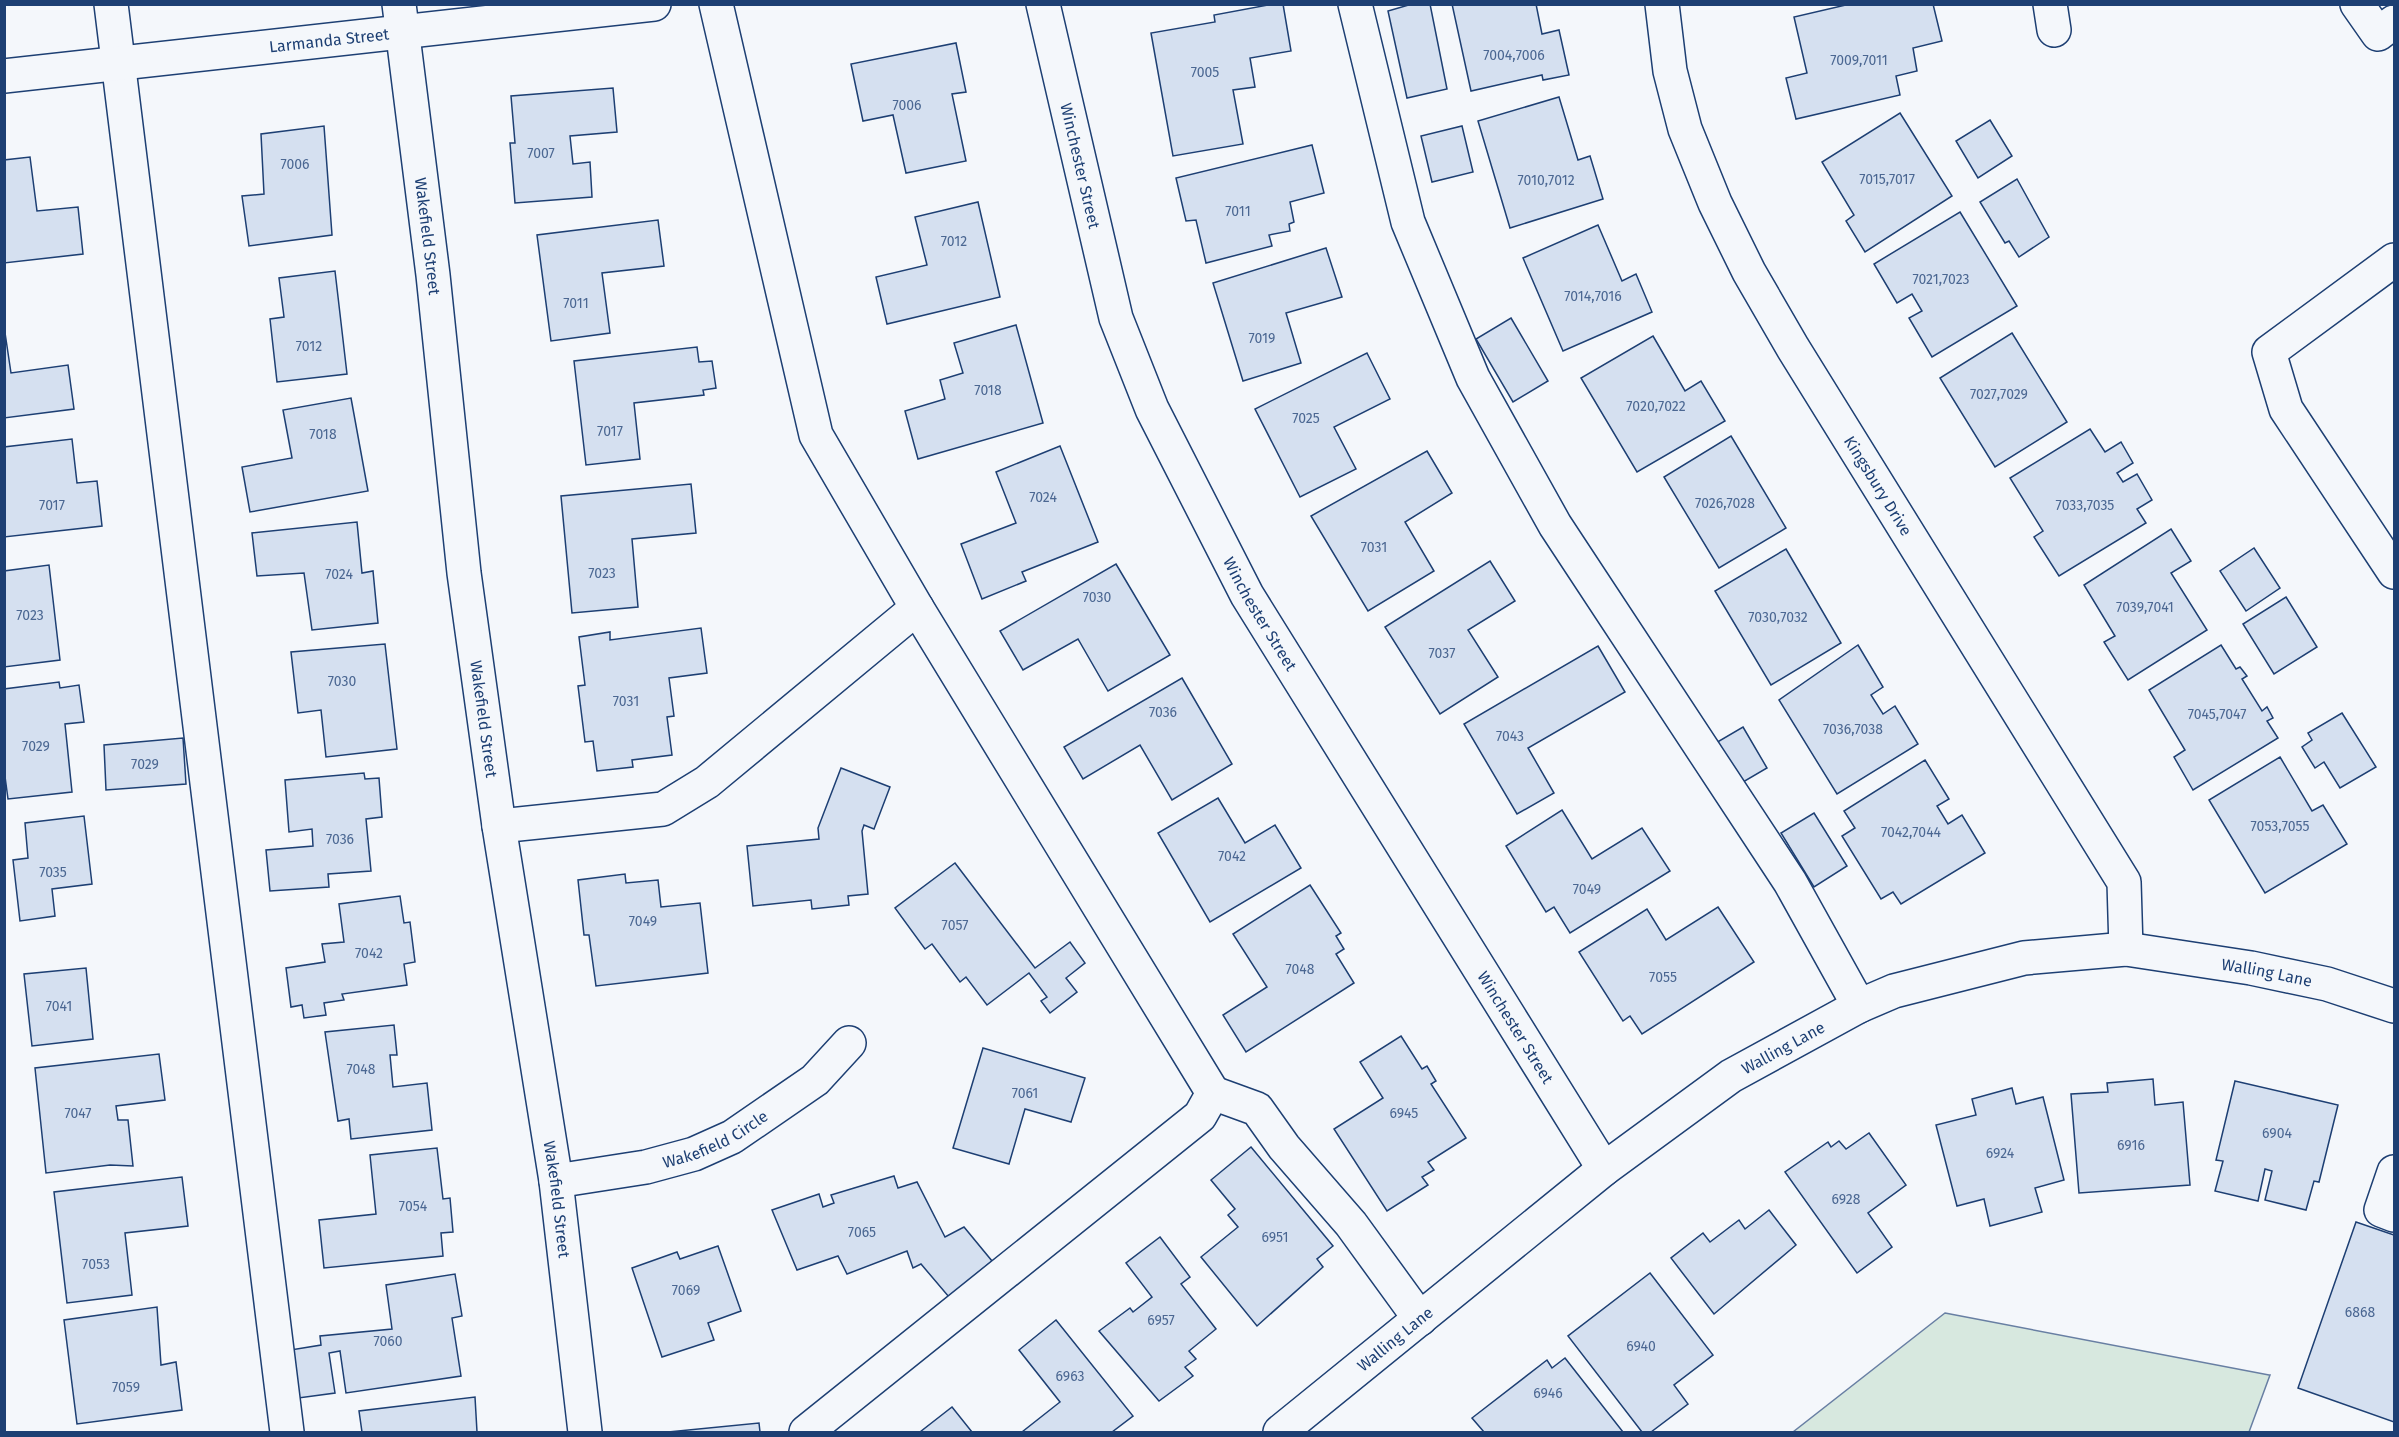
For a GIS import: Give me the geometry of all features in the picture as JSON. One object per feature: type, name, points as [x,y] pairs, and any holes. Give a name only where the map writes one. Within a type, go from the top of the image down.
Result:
[{"type":"street","points":[[111,4],[287,1432]]},
{"type":"street","name":"Larmanda Street","points":[[4,76],[119,64],[401,19],[654,4]]},
{"type":"street","points":[[716,4],[816,435],[917,608],[1214,1093],[1257,1109],[1284,1147],[1351,1224],[1420,1319]]},
{"type":"street","name":"Winchester Street","points":[[1043,4],[1116,318],[1152,409],[1246,595],[1604,1169]]},
{"type":"street","points":[[1355,4],[1408,222],[1473,378],[1555,525],[1790,882],[1859,1006]]},
{"type":"street","name":"Kingsbury Drive","points":[[1662,4],[1670,71],[1685,129],[1715,203],[1744,262],[1793,348],[2124,882],[2126,949]]},
{"type":"street","points":[[2357,4],[2378,34],[2394,22]]},
{"type":"street","name":"Wakefield Street","points":[[401,19],[433,275],[464,573],[499,826],[556,1181],[585,1432]]},
{"type":"street","points":[[2394,260],[2269,352],[2286,409],[2394,572]]},
{"type":"street","points":[[499,826],[663,809],[707,782],[917,608]]},
{"type":"street","name":"Walling Lane","points":[[1280,1432],[1604,1169],[1731,1076],[1859,1006],[1894,991],[2024,958],[2126,949],[2251,968],[2316,981],[2394,1006]]},
{"type":"street","name":"Wakefield Circle","points":[[556,1181],[646,1167],[694,1154],[732,1137],[815,1080],[849,1043]]},
{"type":"street","points":[[806,1432],[1200,1116],[1214,1093]]},
{"type":"street","points":[[2394,1172],[2381,1210],[2394,1215]]},
{"type":"shaded area","points":[[1945,1313],[2270,1375],[2249,1432],[1793,1432]]},
{"type":"building","points":[[1283,4],[1291,51],[1250,58],[1255,87],[1233,90],[1243,144],[1173,156],[1151,33],[1215,22],[1214,15]]},
{"type":"building","points":[[1412,4],[1430,4],[1447,89],[1407,98],[1388,11]]},
{"type":"building","points":[[1452,4],[1536,4],[1542,34],[1559,30],[1569,75],[1543,80],[1542,75],[1471,91]]},
{"type":"building","points":[[1850,4],[1933,4],[1942,41],[1913,48],[1917,71],[1896,76],[1900,95],[1796,119],[1786,78],[1807,73],[1794,17]]},
{"type":"building","points":[[956,43],[966,92],[952,94],[966,161],[906,173],[893,115],[863,121],[851,64]]},
{"type":"building","points":[[613,88],[617,132],[570,136],[573,164],[590,162],[592,197],[515,203],[510,143],[515,143],[511,96]]},
{"type":"building","points":[[1559,97],[1578,160],[1590,156],[1603,199],[1510,228],[1478,121]]},
{"type":"building","points":[[1900,113],[1952,196],[1865,252],[1846,221],[1854,215],[1822,162]]},
{"type":"building","points":[[1990,120],[2012,156],[1978,178],[1956,141]]},
{"type":"building","points":[[324,126],[332,235],[249,246],[242,196],[264,194],[261,134]]},
{"type":"building","points":[[1462,126],[1473,172],[1432,182],[1421,136]]},
{"type":"building","points":[[1312,145],[1324,193],[1290,202],[1294,222],[1289,224],[1290,231],[1269,235],[1272,246],[1206,263],[1196,220],[1186,221],[1176,178]]},
{"type":"building","points":[[30,157],[37,211],[78,207],[83,254],[4,263],[4,160]]},
{"type":"building","points":[[2017,179],[2049,237],[2019,257],[2009,241],[2005,243],[1980,202]]},
{"type":"building","points":[[978,202],[1000,297],[887,324],[876,277],[927,265],[915,217]]},
{"type":"building","points":[[1960,212],[2017,306],[1932,357],[1909,318],[1922,311],[1912,294],[1897,303],[1874,264]]},
{"type":"building","points":[[658,220],[664,266],[602,273],[610,333],[551,341],[537,235]]},
{"type":"building","points":[[1598,225],[1622,281],[1636,274],[1652,312],[1563,351],[1523,258]]},
{"type":"building","points":[[1326,248],[1342,297],[1286,313],[1301,363],[1243,381],[1213,283]]},
{"type":"building","points":[[335,271],[347,374],[277,382],[270,319],[284,317],[279,278]]},
{"type":"building","points":[[1511,318],[1548,381],[1513,402],[1476,339]]},
{"type":"building","points":[[1016,325],[1043,423],[918,459],[905,411],[945,399],[940,380],[963,373],[954,343]]},
{"type":"building","points":[[4,326],[11,373],[68,365],[74,409],[4,418]]},
{"type":"building","points":[[2012,333],[2067,422],[1995,467],[1940,378]]},
{"type":"building","points":[[1653,336],[1685,391],[1701,381],[1725,421],[1637,472],[1581,378]]},
{"type":"building","points":[[697,347],[699,362],[712,361],[716,388],[703,390],[704,395],[634,403],[640,459],[586,465],[574,361]]},
{"type":"building","points":[[1367,353],[1390,399],[1334,427],[1356,469],[1300,497],[1255,409]]},
{"type":"building","points":[[351,398],[368,491],[250,512],[242,467],[292,458],[283,410]]},
{"type":"building","points":[[2090,429],[2105,452],[2121,442],[2133,463],[2117,473],[2123,482],[2137,474],[2152,500],[2137,509],[2146,523],[2059,576],[2034,537],[2043,531],[2010,478]]},
{"type":"building","points":[[1731,436],[1786,528],[1719,568],[1664,477]]},
{"type":"building","points":[[72,439],[77,483],[97,481],[102,526],[4,537],[4,447]]},
{"type":"building","points":[[1060,446],[1098,542],[1022,572],[1026,581],[982,599],[961,544],[1016,523],[996,472]]},
{"type":"building","points":[[1427,451],[1452,493],[1405,522],[1434,571],[1368,611],[1311,516]]},
{"type":"building","points":[[691,484],[696,533],[632,539],[638,607],[572,613],[561,496]]},
{"type":"building","points":[[357,522],[362,573],[373,571],[378,623],[312,630],[304,573],[257,576],[252,533]]},
{"type":"building","points":[[2171,529],[2191,561],[2171,573],[2207,630],[2128,680],[2104,642],[2115,636],[2084,585]]},
{"type":"building","points":[[2254,548],[2280,588],[2246,611],[2220,571]]},
{"type":"building","points":[[1786,549],[1841,643],[1771,685],[1715,591]]},
{"type":"building","points":[[1490,561],[1515,601],[1468,630],[1498,677],[1440,714],[1385,627]]},
{"type":"building","points":[[1116,564],[1170,655],[1108,691],[1078,639],[1023,670],[1000,631]]},
{"type":"building","points":[[49,565],[60,660],[4,667],[4,571]]},
{"type":"building","points":[[2286,597],[2317,647],[2274,674],[2243,624]]},
{"type":"building","points":[[701,628],[707,673],[669,678],[674,716],[667,717],[672,755],[632,760],[633,767],[597,771],[593,741],[585,742],[578,686],[585,685],[579,637],[610,632],[610,640]]},
{"type":"building","points":[[385,644],[397,749],[326,757],[321,710],[298,713],[291,652]]},
{"type":"building","points":[[1858,645],[1883,687],[1871,695],[1883,714],[1895,706],[1918,744],[1837,794],[1779,700]]},
{"type":"building","points":[[2221,645],[2236,669],[2240,667],[2247,676],[2242,679],[2262,711],[2267,707],[2273,718],[2267,721],[2278,738],[2193,790],[2174,757],[2185,750],[2149,690]]},
{"type":"building","points":[[1598,646],[1625,692],[1528,748],[1554,793],[1517,814],[1464,724]]},
{"type":"building","points":[[1182,678],[1232,764],[1172,800],[1140,745],[1083,779],[1064,747]]},
{"type":"building","points":[[59,682],[60,688],[79,685],[84,722],[65,724],[72,792],[8,799],[4,769],[4,689]]},
{"type":"building","points":[[2342,713],[2376,767],[2340,788],[2324,762],[2315,768],[2302,747],[2312,740],[2308,733]]},
{"type":"building","points":[[1743,727],[1767,768],[1738,785],[1714,744]]},
{"type":"building","points":[[183,738],[186,784],[106,790],[104,745]]},
{"type":"building","points":[[2280,757],[2312,811],[2323,805],[2347,844],[2265,893],[2209,800]]},
{"type":"building","points":[[1925,760],[1949,799],[1937,806],[1948,824],[1962,815],[1985,853],[1901,904],[1893,892],[1881,899],[1842,836],[1855,828],[1844,811]]},
{"type":"building","points":[[841,768],[890,787],[874,829],[864,825],[862,831],[868,894],[848,896],[849,905],[812,909],[811,900],[753,906],[747,846],[819,839],[818,828]]},
{"type":"building","points":[[364,773],[365,779],[379,778],[382,817],[366,819],[371,871],[328,874],[329,887],[270,891],[266,850],[313,846],[312,829],[289,832],[285,780]]},
{"type":"building","points":[[1218,798],[1245,843],[1275,825],[1301,868],[1210,922],[1158,833]]},
{"type":"building","points":[[1562,810],[1592,859],[1642,828],[1670,871],[1570,933],[1554,907],[1546,912],[1506,846]]},
{"type":"building","points":[[1814,813],[1847,866],[1814,887],[1781,833]]},
{"type":"building","points":[[84,816],[92,884],[52,889],[55,916],[20,921],[13,860],[28,858],[25,823]]},
{"type":"building","points":[[955,863],[1035,968],[1070,942],[1085,963],[1066,978],[1077,992],[1050,1013],[1041,1001],[1047,997],[1029,973],[987,1005],[966,977],[960,982],[932,944],[925,949],[895,908]]},
{"type":"building","points":[[625,874],[626,883],[658,880],[661,907],[700,903],[708,973],[596,986],[589,935],[584,935],[578,880]]},
{"type":"building","points":[[1310,885],[1341,933],[1336,936],[1344,949],[1336,954],[1354,983],[1246,1052],[1223,1015],[1267,987],[1233,934]]},
{"type":"building","points":[[400,896],[404,923],[410,922],[415,962],[404,964],[407,985],[342,994],[344,1000],[324,1003],[326,1015],[304,1018],[302,1005],[291,1007],[286,968],[325,962],[322,944],[344,942],[339,904]]},
{"type":"building","points":[[1718,907],[1754,962],[1642,1034],[1630,1016],[1623,1021],[1579,952],[1647,909],[1666,940]]},
{"type":"building","points":[[86,968],[93,1039],[32,1046],[24,974]]},
{"type":"building","points":[[394,1025],[397,1055],[390,1055],[393,1087],[427,1083],[432,1130],[351,1139],[349,1119],[338,1121],[325,1032]]},
{"type":"building","points":[[1401,1036],[1422,1069],[1427,1066],[1436,1081],[1431,1084],[1466,1138],[1428,1162],[1434,1170],[1422,1177],[1428,1185],[1387,1211],[1334,1129],[1383,1098],[1360,1062]]},
{"type":"building","points":[[983,1048],[1085,1078],[1071,1122],[1025,1109],[1009,1164],[953,1148]]},
{"type":"building","points":[[159,1054],[165,1100],[116,1106],[118,1120],[128,1120],[133,1166],[110,1165],[46,1173],[35,1068]]},
{"type":"building","points":[[2153,1079],[2155,1105],[2183,1102],[2190,1185],[2079,1193],[2071,1094],[2108,1092],[2107,1083]]},
{"type":"building","points":[[2235,1081],[2338,1105],[2319,1182],[2314,1181],[2306,1210],[2265,1200],[2272,1171],[2265,1169],[2258,1201],[2215,1191],[2223,1161],[2216,1160]]},
{"type":"building","points":[[2012,1088],[2016,1104],[2043,1097],[2064,1180],[2035,1188],[2042,1212],[1990,1226],[1984,1199],[1957,1206],[1936,1125],[1976,1115],[1972,1099]]},
{"type":"building","points":[[1869,1133],[1906,1185],[1868,1213],[1892,1247],[1857,1273],[1785,1172],[1828,1142],[1831,1147],[1839,1141],[1846,1149]]},
{"type":"building","points":[[1251,1147],[1333,1246],[1317,1259],[1323,1267],[1257,1326],[1201,1257],[1238,1227],[1228,1215],[1235,1209],[1211,1180]]},
{"type":"building","points":[[437,1148],[443,1199],[450,1198],[453,1232],[441,1233],[443,1256],[324,1268],[319,1220],[376,1214],[370,1155]]},
{"type":"building","points":[[894,1176],[898,1188],[917,1182],[945,1237],[964,1227],[992,1261],[949,1297],[921,1264],[913,1268],[907,1251],[847,1274],[838,1256],[797,1270],[772,1210],[819,1194],[823,1207],[834,1203],[831,1195]]},
{"type":"building","points":[[182,1177],[188,1226],[125,1233],[132,1295],[67,1303],[54,1192]]},
{"type":"building","points":[[1769,1210],[1796,1245],[1714,1314],[1671,1258],[1703,1233],[1710,1242],[1739,1220],[1745,1229]]},
{"type":"building","points":[[2356,1222],[2394,1235],[2394,1422],[2298,1388]]},
{"type":"building","points":[[1160,1237],[1190,1277],[1181,1284],[1216,1329],[1189,1351],[1196,1359],[1185,1367],[1193,1376],[1159,1401],[1099,1331],[1130,1308],[1133,1312],[1152,1297],[1126,1263]]},
{"type":"building","points":[[718,1246],[741,1311],[708,1323],[714,1340],[662,1357],[632,1268],[677,1252],[680,1259]]},
{"type":"building","points":[[1650,1273],[1713,1355],[1674,1385],[1688,1404],[1651,1432],[1642,1432],[1568,1336]]},
{"type":"building","points":[[455,1274],[462,1316],[452,1318],[461,1376],[346,1393],[340,1351],[329,1353],[335,1393],[291,1399],[284,1351],[321,1345],[320,1336],[392,1329],[386,1285]]},
{"type":"building","points":[[157,1307],[161,1365],[176,1362],[182,1410],[77,1424],[64,1320]]},
{"type":"building","points":[[1056,1320],[1133,1416],[1112,1432],[1022,1432],[1060,1402],[1019,1350]]},
{"type":"building","points":[[1565,1358],[1623,1432],[1484,1432],[1472,1418],[1547,1360],[1552,1368]]},
{"type":"building","points":[[475,1397],[477,1432],[362,1432],[359,1411]]},
{"type":"building","points":[[952,1407],[972,1432],[920,1432]]},
{"type":"building","points":[[759,1423],[760,1432],[668,1432]]}]
